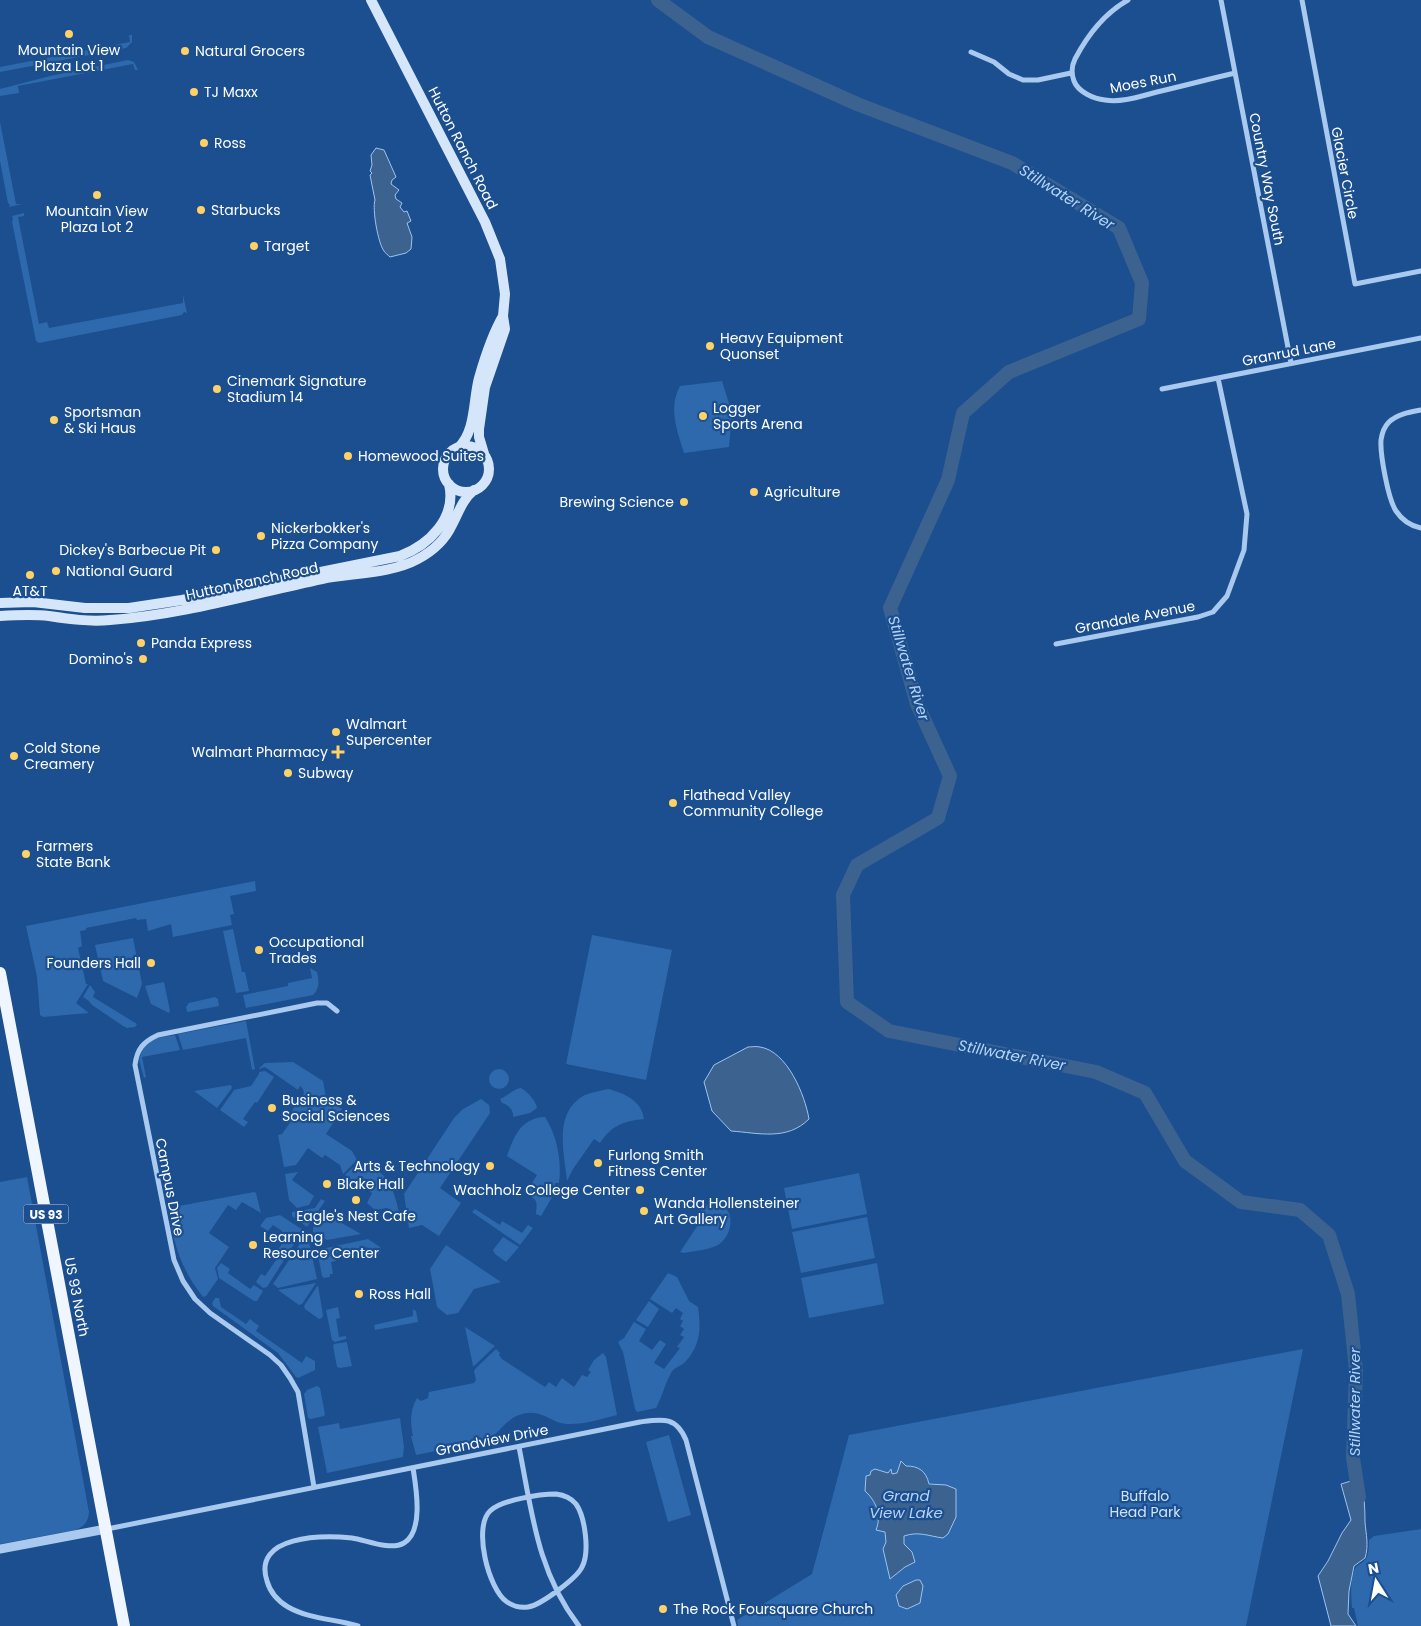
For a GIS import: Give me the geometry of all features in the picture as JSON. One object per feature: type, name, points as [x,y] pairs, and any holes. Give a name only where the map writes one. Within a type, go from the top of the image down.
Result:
[{"type":"main road","name":"Hutton Ranch Road","points":[[372,0],[492,236],[500,259],[504,278],[503,316],[505,329],[488,375],[481,412],[479,437],[485,458]]},
{"type":"main road","name":"Hutton Ranch Road","points":[[458,448],[464,443],[468,435],[475,393],[482,368],[496,328],[503,316]]},
{"type":"main road","points":[[471,447],[478,450],[485,458],[489,468],[488,474],[482,485],[474,490],[461,491],[449,484],[445,478],[444,464],[451,452],[458,448],[471,447]]},
{"type":"main road","name":"Hutton Ranch Road","points":[[0,603],[33,602],[92,609],[129,608],[182,600],[400,556],[415,550],[439,527],[450,506],[449,484]]},
{"type":"main road","name":"Hutton Ranch Road","points":[[0,616],[32,615],[90,620],[122,619],[183,610],[324,579],[403,565],[417,560],[440,543],[449,531],[466,498],[474,490]]},
{"type":"main road","name":"US 93 North","points":[[0,973],[124,1626]]},
{"type":"street","points":[[971,52],[994,62],[1009,74],[1023,80],[1038,80],[1071,73],[1084,43],[1104,19],[1119,5],[1128,0]]},
{"type":"street","name":"Country Way South","points":[[1221,0],[1291,363]]},
{"type":"street","name":"Glacier Circle","points":[[1302,0],[1354,284],[1421,272]]},
{"type":"street","name":"Moes Run","points":[[1071,73],[1076,86],[1088,95],[1105,100],[1128,99],[1235,73]]},
{"type":"street","name":"Granrud Lane","points":[[1162,389],[1421,338]]},
{"type":"street","name":"Grandale Avenue","points":[[1056,644],[1198,617],[1213,612],[1226,596],[1244,550],[1247,514],[1218,378]]},
{"type":"street","points":[[1421,410],[1394,418],[1385,427],[1381,439],[1392,505],[1404,520],[1421,528]]},
{"type":"street","name":"Campus Drive","points":[[314,1487],[298,1392],[290,1378],[281,1365],[270,1355],[210,1313],[195,1299],[183,1281],[174,1260],[135,1065],[136,1055],[140,1046],[158,1035],[317,1003],[327,1003],[337,1011]]},
{"type":"street","name":"Grandview Drive","points":[[106,1529],[658,1420],[673,1422],[679,1427],[686,1440],[734,1626]]},
{"type":"street","points":[[519,1447],[540,1550],[547,1573],[556,1591],[579,1626]]},
{"type":"street","points":[[358,1626],[304,1613],[287,1606],[280,1601],[269,1587],[265,1571],[266,1563],[275,1549],[282,1544],[297,1540],[340,1538],[391,1546],[404,1543],[412,1533],[416,1512],[417,1498],[413,1468]]},
{"type":"street","points":[[550,1494],[562,1495],[575,1503],[580,1513],[586,1544],[584,1562],[576,1576],[538,1604],[530,1607],[518,1607],[503,1598],[495,1589],[490,1577],[483,1531],[488,1514],[496,1506],[529,1498],[550,1494]]},
{"type":"street","points":[[0,1549],[106,1529]]},
{"type":"green space","points":[[129,35],[132,35],[132,42],[126,48],[0,72],[0,67],[130,42]]},
{"type":"green space","points":[[128,60],[134,62],[138,70],[135,70],[133,64],[18,86],[19,93],[0,96],[0,89],[50,76]]},
{"type":"green space","points":[[0,122],[16,204],[22,204],[9,207],[0,161]]},
{"type":"green space","points":[[24,213],[24,216],[18,217],[39,324],[47,322],[49,328],[183,303],[183,295],[187,313],[184,312],[182,315],[39,343],[36,341],[12,222],[12,216]]},
{"type":"green space","name":"Logger Sports Arena","points":[[722,381],[732,413],[729,447],[684,453],[676,427],[674,411],[676,394],[680,386]]},
{"type":"green space","points":[[255,881],[256,891],[230,896],[234,914],[230,915],[232,925],[173,937],[171,924],[148,931],[146,919],[137,920],[136,918],[86,928],[86,930],[80,931],[82,946],[78,948],[86,984],[88,984],[76,1003],[89,1013],[43,1017],[40,1015],[37,977],[26,926]]},
{"type":"green space","points":[[233,929],[242,972],[245,972],[249,991],[236,993],[223,931]]},
{"type":"green space","points":[[592,935],[672,950],[646,1080],[566,1064]]},
{"type":"green space","points":[[133,938],[142,984],[137,998],[103,981],[95,945]]},
{"type":"green space","points":[[310,968],[317,972],[318,978],[318,987],[313,995],[246,1008],[243,995],[288,986],[288,983],[312,978]]},
{"type":"green space","points":[[164,982],[169,1013],[151,1004],[145,986]]},
{"type":"green space","points":[[90,985],[95,992],[93,997],[137,1024],[135,1027],[127,1028],[123,1026],[83,997]]},
{"type":"green space","points":[[215,997],[218,999],[219,1006],[187,1012],[186,1007],[189,1003]]},
{"type":"green space","points":[[246,1021],[255,1069],[252,1070],[246,1038],[183,1050],[178,1034]]},
{"type":"green space","points":[[175,1035],[180,1050],[142,1057],[146,1077],[144,1078],[139,1060],[143,1047],[157,1038]]},
{"type":"green space","points":[[293,1062],[323,1081],[326,1098],[342,1109],[326,1134],[352,1151],[357,1160],[343,1174],[340,1165],[325,1155],[322,1158],[308,1148],[296,1165],[284,1167],[278,1135],[282,1134],[294,1117],[290,1114],[304,1093],[303,1089],[300,1086],[298,1090],[265,1067],[258,1069],[265,1063]]},
{"type":"green space","points":[[495,1069],[503,1069],[509,1075],[509,1083],[503,1089],[495,1089],[489,1083],[489,1075]]},
{"type":"green space","points":[[265,1071],[274,1077],[257,1103],[255,1102],[243,1119],[248,1122],[244,1127],[220,1110],[234,1090],[251,1086],[259,1072]]},
{"type":"green space","points":[[231,1085],[232,1088],[217,1108],[194,1091]]},
{"type":"green space","points":[[521,1088],[535,1102],[537,1108],[530,1113],[513,1117],[510,1108],[502,1103],[500,1099]]},
{"type":"green space","points":[[608,1089],[626,1096],[636,1103],[643,1113],[644,1119],[619,1125],[609,1132],[600,1143],[594,1139],[567,1181],[563,1134],[564,1122],[568,1112],[575,1102],[585,1095]]},
{"type":"green space","points":[[481,1099],[489,1105],[490,1113],[440,1188],[461,1203],[439,1236],[422,1225],[409,1228],[404,1194],[454,1118],[463,1109]]},
{"type":"green space","points":[[545,1117],[553,1132],[559,1158],[560,1175],[559,1183],[555,1183],[554,1194],[541,1216],[536,1214],[536,1201],[526,1193],[537,1175],[507,1156],[520,1129],[530,1121]]},
{"type":"green space","points":[[359,1162],[372,1167],[385,1177],[392,1189],[400,1216],[387,1208],[375,1210],[367,1203],[372,1193],[345,1175]]},
{"type":"green space","points":[[298,1172],[292,1180],[314,1196],[309,1205],[297,1208],[289,1200],[285,1174]]},
{"type":"green space","points":[[859,1173],[867,1214],[792,1229],[784,1188]]},
{"type":"green space","points":[[27,1177],[89,1512],[85,1523],[75,1530],[0,1544],[0,1182]]},
{"type":"green space","points":[[256,1193],[261,1213],[242,1202],[236,1210],[228,1205],[209,1233],[229,1247],[215,1268],[218,1279],[206,1296],[203,1297],[183,1266],[168,1208]]},
{"type":"green space","points":[[321,1199],[325,1201],[307,1227],[292,1216],[292,1212],[315,1208]]},
{"type":"green space","points":[[715,1204],[727,1210],[730,1216],[729,1230],[722,1242],[705,1249],[680,1252],[704,1216],[700,1212],[704,1206]]},
{"type":"green space","points":[[475,1209],[500,1225],[502,1221],[522,1233],[528,1225],[533,1228],[520,1245],[472,1212]]},
{"type":"green space","points":[[323,1213],[361,1234],[327,1240],[313,1232],[313,1228]]},
{"type":"green space","points":[[280,1215],[303,1230],[267,1287],[263,1288],[256,1282],[261,1274],[265,1276],[276,1260],[273,1258],[283,1242],[278,1238],[282,1231],[273,1225],[268,1231],[260,1226],[266,1218]]},
{"type":"green space","points":[[867,1217],[875,1258],[801,1273],[792,1232]]},
{"type":"green space","points":[[307,1233],[317,1279],[278,1288],[273,1284]]},
{"type":"green space","points":[[503,1237],[519,1247],[506,1262],[495,1254],[493,1250]]},
{"type":"green space","points":[[368,1239],[380,1247],[381,1252],[379,1254],[369,1256],[367,1247],[334,1253],[336,1261],[331,1262],[333,1274],[330,1274],[330,1277],[324,1278],[322,1276],[317,1250]]},
{"type":"green space","points":[[446,1245],[501,1282],[474,1289],[458,1313],[447,1315],[437,1307],[430,1269]]},
{"type":"green space","points":[[221,1263],[230,1269],[228,1273],[250,1289],[254,1285],[263,1291],[257,1301],[254,1301],[219,1278],[217,1268]]},
{"type":"green space","points":[[877,1263],[884,1304],[809,1318],[801,1278]]},
{"type":"green space","points":[[668,1273],[677,1277],[689,1301],[698,1307],[699,1336],[691,1355],[671,1373],[656,1408],[637,1412],[623,1352],[618,1342],[624,1338],[634,1322],[646,1329],[639,1341],[652,1350],[660,1340],[666,1344],[654,1363],[664,1369],[680,1348],[677,1347],[684,1337],[680,1335],[684,1329],[680,1326],[683,1321],[680,1319],[683,1313],[676,1308],[672,1313],[650,1299]]},
{"type":"green space","points":[[316,1283],[302,1304],[299,1305],[278,1290]]},
{"type":"green space","points":[[318,1285],[323,1315],[319,1319],[305,1309],[304,1306]]},
{"type":"green space","points":[[215,1298],[219,1298],[221,1307],[246,1324],[250,1319],[259,1326],[256,1331],[302,1363],[306,1356],[315,1361],[315,1370],[298,1378],[296,1377],[278,1353],[213,1306],[212,1303]]},
{"type":"green space","points":[[649,1301],[659,1309],[648,1327],[636,1320]]},
{"type":"green space","points":[[338,1307],[340,1318],[336,1319],[339,1337],[346,1336],[346,1339],[335,1342],[332,1340],[326,1310]]},
{"type":"green space","points":[[413,1309],[416,1311],[418,1322],[375,1330],[374,1325],[413,1316]]},
{"type":"green space","points":[[465,1327],[495,1346],[474,1366],[473,1366]]},
{"type":"green space","points":[[346,1342],[352,1366],[340,1368],[337,1367],[333,1346],[334,1344]]},
{"type":"green space","points":[[496,1349],[502,1359],[545,1387],[549,1382],[556,1387],[562,1378],[574,1387],[582,1375],[587,1377],[591,1372],[588,1370],[594,1360],[603,1353],[606,1357],[617,1415],[586,1423],[567,1424],[540,1414],[527,1413],[514,1417],[486,1441],[416,1455],[411,1436],[413,1436],[411,1421],[413,1407],[417,1398],[421,1401],[428,1398],[429,1392],[474,1383],[476,1380],[474,1371]]},
{"type":"green space","name":"Buffalo Head Park","points":[[1303,1349],[1246,1626],[738,1626],[737,1620],[812,1574],[849,1435]]},
{"type":"green space","points":[[317,1386],[320,1388],[325,1414],[324,1416],[311,1419],[308,1418],[304,1394],[307,1390]]},
{"type":"green space","points":[[400,1418],[404,1447],[403,1457],[327,1473],[318,1427],[339,1423],[340,1429]]},
{"type":"green space","points":[[669,1435],[691,1515],[668,1522],[646,1442]]},
{"type":"green space","points":[[1421,1529],[1421,1626],[1358,1626],[1354,1608],[1352,1608],[1352,1580],[1355,1569],[1366,1558],[1369,1550],[1369,1540],[1374,1536]]},
{"type":"water","points":[[376,148],[384,150],[396,177],[392,180],[391,184],[399,190],[395,195],[396,199],[402,203],[400,207],[404,212],[407,211],[411,221],[407,223],[412,237],[411,249],[406,253],[390,257],[384,252],[382,247],[375,218],[375,200],[370,175],[372,173],[370,171],[372,165],[371,155]]},
{"type":"water","points":[[748,1047],[770,1050],[786,1065],[799,1087],[807,1109],[809,1119],[800,1126],[782,1133],[772,1134],[731,1131],[712,1111],[704,1082],[714,1065]]},
{"type":"water","name":"Grand View Lake","points":[[901,1461],[906,1466],[921,1470],[929,1484],[946,1485],[956,1489],[956,1517],[948,1534],[943,1538],[919,1534],[904,1536],[904,1544],[912,1552],[915,1562],[890,1579],[883,1549],[886,1542],[885,1532],[876,1530],[878,1514],[875,1504],[865,1491],[866,1476],[870,1475],[871,1471],[875,1469],[888,1473],[891,1469],[892,1474],[897,1473]]},
{"type":"water","points":[[1361,1478],[1367,1549],[1365,1558],[1354,1566],[1349,1591],[1348,1614],[1356,1626],[1331,1626],[1318,1576],[1351,1520],[1341,1484]]},
{"type":"water","points":[[920,1580],[923,1586],[920,1603],[907,1609],[899,1606],[896,1595],[903,1586]]},
{"type":"waterway","name":"Stillwater River","points":[[658,0],[708,37],[857,104],[1012,163],[1119,228],[1142,283],[1139,319],[1009,372],[963,413],[948,480],[890,608],[917,704],[950,776],[938,818],[857,865],[843,895],[847,1002],[889,1031],[1096,1072],[1145,1093],[1185,1161],[1241,1202],[1300,1210],[1329,1235],[1348,1294],[1356,1370],[1353,1458],[1359,1497]]},
{"type":"place","name":"Mountain View Plaza Lot 1","points":[[69,34]]},
{"type":"place","name":"Natural Grocers","points":[[185,51]]},
{"type":"place","name":"TJ Maxx","points":[[194,92]]},
{"type":"place","name":"Ross","points":[[204,143]]},
{"type":"place","name":"Mountain View Plaza Lot 2","points":[[97,195]]},
{"type":"place","name":"Starbucks","points":[[201,210]]},
{"type":"place","name":"Target","points":[[254,246]]},
{"type":"place","name":"Heavy Equipment Quonset","points":[[710,346]]},
{"type":"place","name":"Cinemark Signature Stadium 14","points":[[217,389]]},
{"type":"place","name":"Logger Sports Arena","points":[[703,416]]},
{"type":"place","name":"Sportsman & Ski Haus","points":[[54,420]]},
{"type":"place","name":"Homewood Suites","points":[[348,456]]},
{"type":"place","name":"Agriculture","points":[[754,492]]},
{"type":"place","name":"Brewing Science","points":[[684,502]]},
{"type":"place","name":"Nickerbokker's Pizza Company","points":[[261,536]]},
{"type":"place","name":"Dickey's Barbecue Pit","points":[[216,550]]},
{"type":"place","name":"National Guard","points":[[56,571]]},
{"type":"place","name":"AT&T","points":[[30,575]]},
{"type":"place","name":"Panda Express","points":[[141,643]]},
{"type":"place","name":"Domino's","points":[[143,659]]},
{"type":"place","name":"Walmart Supercenter","points":[[336,732]]},
{"type":"place","name":"Walmart Pharmacy","points":[[338,752]]},
{"type":"place","name":"Cold Stone Creamery","points":[[14,756]]},
{"type":"place","name":"Subway","points":[[288,773]]},
{"type":"place","name":"Flathead Valley Community College","points":[[673,803]]},
{"type":"place","name":"Farmers State Bank","points":[[26,854]]},
{"type":"place","name":"Occupational Trades","points":[[259,950]]},
{"type":"place","name":"Founders Hall","points":[[151,963]]},
{"type":"place","name":"Business & Social Sciences","points":[[272,1108]]},
{"type":"place","name":"Furlong Smith Fitness Center","points":[[598,1163]]},
{"type":"place","name":"Arts & Technology","points":[[490,1166]]},
{"type":"place","name":"Blake Hall","points":[[327,1184]]},
{"type":"place","name":"Wachholz College Center","points":[[640,1190]]},
{"type":"place","name":"Eagle's Nest Cafe","points":[[356,1200]]},
{"type":"place","name":"Wanda Hollensteiner Art Gallery","points":[[644,1211]]},
{"type":"place","name":"Learning Resource Center","points":[[253,1245]]},
{"type":"place","name":"Ross Hall","points":[[359,1294]]},
{"type":"place","name":"The Rock Foursquare Church","points":[[663,1609]]}]
